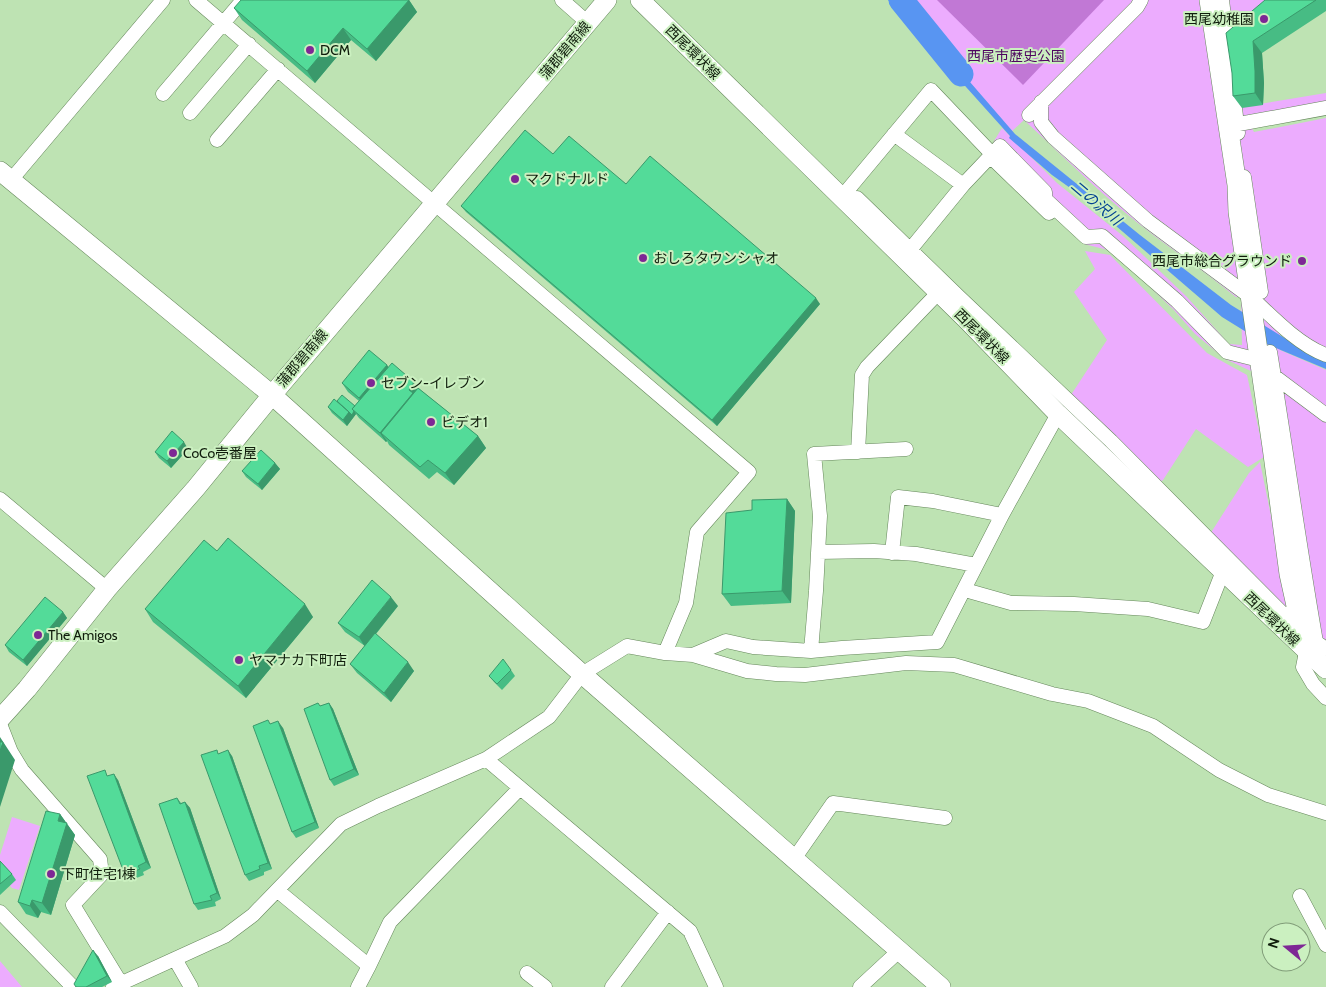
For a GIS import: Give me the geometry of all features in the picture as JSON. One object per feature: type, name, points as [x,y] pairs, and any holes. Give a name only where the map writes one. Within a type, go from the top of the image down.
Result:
[{"type":"main road","name":"蒲郡碧南線","points":[[0,719],[107,589],[196,488],[272,395],[607,0]]},
{"type":"main road","name":"西尾環状線","points":[[640,0],[907,254],[938,293],[1058,414],[1326,670]]},
{"type":"main road","points":[[1208,0],[1233,122],[1238,212],[1252,297],[1288,574],[1306,652]]},
{"type":"main road","points":[[6,176],[272,395],[582,674],[941,987]]},
{"type":"street","points":[[6,176],[164,0]]},
{"type":"street","points":[[196,0],[435,202],[749,472],[697,532],[686,603],[665,653]]},
{"type":"street","points":[[163,94],[243,0]]},
{"type":"street","points":[[562,0],[588,22]]},
{"type":"street","points":[[1029,115],[1137,7],[1141,0]]},
{"type":"street","points":[[1202,0],[1242,272]]},
{"type":"street","points":[[1222,0],[1233,122]]},
{"type":"street","points":[[190,113],[249,44]]},
{"type":"street","points":[[217,140],[278,69]]},
{"type":"street","points":[[849,198],[894,134],[931,90],[994,152],[1084,247]]},
{"type":"street","points":[[1233,122],[1326,100]]},
{"type":"street","points":[[1041,102],[1041,122],[1053,137],[1148,221],[1252,297],[1273,318],[1314,350],[1326,354]]},
{"type":"street","points":[[1233,122],[1326,108]]},
{"type":"street","points":[[894,134],[964,185]]},
{"type":"street","points":[[994,152],[907,254],[1111,440],[1293,624],[1288,598],[1262,370],[1270,352]]},
{"type":"street","points":[[994,152],[1045,192],[1045,199],[1086,237],[1102,236],[1177,301],[1227,352],[1262,370],[1326,415]]},
{"type":"street","points":[[858,452],[862,375],[866,367],[938,293]]},
{"type":"street","points":[[1262,370],[1296,523],[1316,642],[1326,649]]},
{"type":"street","points":[[693,654],[726,641],[753,647],[811,651],[938,642],[1002,515],[1058,414]]},
{"type":"street","points":[[811,651],[820,516],[814,454],[906,449]]},
{"type":"street","points":[[892,553],[898,497],[933,501],[1002,515]]},
{"type":"street","points":[[0,499],[107,589]]},
{"type":"street","points":[[818,552],[916,554],[976,565]]},
{"type":"street","points":[[965,590],[1011,603],[1074,604],[1148,609],[1203,622],[1223,571]]},
{"type":"street","points":[[0,724],[11,752],[22,770],[100,859],[102,874],[73,905],[117,985],[231,931],[253,915],[278,891],[341,824],[378,806],[486,760],[549,717],[582,674],[627,646],[665,653],[693,654],[747,671],[776,674],[805,675],[906,663],[954,665],[1052,694],[1088,701],[1153,726],[1219,770],[1268,795],[1326,812]]},
{"type":"street","points":[[1306,652],[1303,667],[1313,684],[1326,698]]},
{"type":"street","points":[[486,760],[690,931],[716,987]]},
{"type":"street","points":[[358,987],[390,922],[520,788]]},
{"type":"street","points":[[794,859],[833,803],[945,818]]},
{"type":"street","points":[[278,891],[368,966]]},
{"type":"street","points":[[1300,896],[1325,940]]},
{"type":"street","points":[[0,912],[76,984]]},
{"type":"street","points":[[618,985],[668,912]]},
{"type":"street","points":[[90,965],[99,950]]},
{"type":"street","points":[[860,987],[900,950]]},
{"type":"street","points":[[175,959],[191,987]]},
{"type":"street","points":[[527,973],[545,987]]},
{"type":"green space","name":"西尾市歴史公園","points":[[891,0],[1273,0],[1242,107],[1326,93],[1326,104],[1247,119],[1254,132],[1326,118],[1326,351],[1280,328],[1280,350],[1326,370],[1326,660],[1205,542],[1249,473],[1260,462],[1272,521],[1264,457],[1248,467],[1196,429],[1163,480],[1152,487],[1065,404],[1107,340],[1074,292],[1095,269],[1085,251],[1110,255],[1207,353],[1247,375],[1263,450],[1251,371],[1225,359],[1195,334],[1174,310],[1112,251],[1084,244],[991,146],[1002,128],[1057,183],[1123,236],[1186,296],[1229,344],[1242,345],[1241,297],[1236,297],[1139,224],[1088,180],[1024,120],[1010,133]]},
{"type":"green space","name":"西尾市歴史公園","points":[[937,0],[1104,0],[1023,85]]},
{"type":"green space","points":[[12,817],[40,826],[19,890],[12,888],[0,875],[0,855]]},
{"type":"green space","points":[[0,961],[22,987],[0,987]]},
{"type":"water","name":"二の沢川","points":[[888,0],[899,0],[1015,134],[1140,235],[1231,305],[1304,350],[1326,360],[1326,369],[1264,343],[1222,317],[1080,195],[1052,175],[1009,138],[1010,136]]},
{"type":"building","name":"DCM","points":[[241,0],[409,0],[367,49],[343,28],[307,71],[234,8]]},
{"type":"building","points":[[1265,0],[1316,0],[1253,41],[1255,93],[1233,96],[1232,73],[1226,33]]},
{"type":"building","name":"おしろタウンシャオ","points":[[525,130],[553,154],[569,136],[626,184],[650,156],[816,298],[712,420],[461,206]]},
{"type":"building","points":[[369,350],[387,365],[359,398],[342,383]]},
{"type":"building","points":[[392,363],[414,382],[409,390],[413,393],[380,433],[352,409]]},
{"type":"building","name":"ビデオ1","points":[[418,388],[478,436],[445,473],[428,460],[420,467],[381,433]]},
{"type":"building","points":[[342,395],[355,406],[352,409],[354,411],[352,415],[337,401]]},
{"type":"building","points":[[334,399],[349,412],[343,420],[328,407]]},
{"type":"building","points":[[172,431],[184,442],[167,461],[155,452]]},
{"type":"building","points":[[261,450],[275,463],[258,484],[242,471]]},
{"type":"building","points":[[787,499],[782,591],[722,594],[726,513],[752,510],[752,500]]},
{"type":"building","name":"ヤマナカ下町店","points":[[228,538],[305,604],[238,686],[145,609],[204,540],[217,551]]},
{"type":"building","points":[[372,580],[391,597],[359,637],[338,623]]},
{"type":"building","name":"The Amigos","points":[[45,597],[63,612],[23,660],[5,645]]},
{"type":"building","points":[[375,633],[408,662],[384,693],[350,664]]},
{"type":"building","points":[[503,659],[511,670],[497,684],[489,676]]},
{"type":"building","points":[[318,703],[320,706],[329,703],[354,769],[330,780],[304,709]]},
{"type":"building","points":[[268,720],[270,724],[278,721],[315,822],[292,832],[253,726]]},
{"type":"building","points":[[217,750],[218,754],[228,750],[268,863],[259,866],[260,869],[245,875],[201,755]]},
{"type":"building","points":[[105,770],[107,776],[114,774],[146,862],[138,866],[140,869],[125,875],[87,776]]},
{"type":"building","points":[[177,798],[180,804],[185,802],[217,893],[210,896],[212,900],[194,904],[159,804]]},
{"type":"building","points":[[46,811],[60,814],[58,821],[67,823],[42,903],[32,900],[30,906],[18,902]]},
{"type":"building","points":[[0,861],[12,874],[0,884]]},
{"type":"building","points":[[93,950],[107,976],[86,987],[76,987],[74,984]]},
{"type":"waterway","name":"二の沢川","points":[[901,0],[961,74]]},
{"type":"place","name":"西尾幼稚園","points":[[1264,19]]},
{"type":"place","name":"DCM","points":[[310,50]]},
{"type":"place","name":"マクドナルド","points":[[515,179]]},
{"type":"place","name":"おしろタウンシャオ","points":[[643,258]]},
{"type":"place","name":"西尾市総合グラウンド","points":[[1302,261]]},
{"type":"place","name":"セブン-イレブン","points":[[371,383]]},
{"type":"place","name":"ビデオ1","points":[[431,422]]},
{"type":"place","name":"CoCo壱番屋","points":[[173,453]]},
{"type":"place","name":"The Amigos","points":[[38,635]]},
{"type":"place","name":"ヤマナカ下町店","points":[[239,660]]},
{"type":"place","name":"下町住宅1棟","points":[[51,874]]}]
